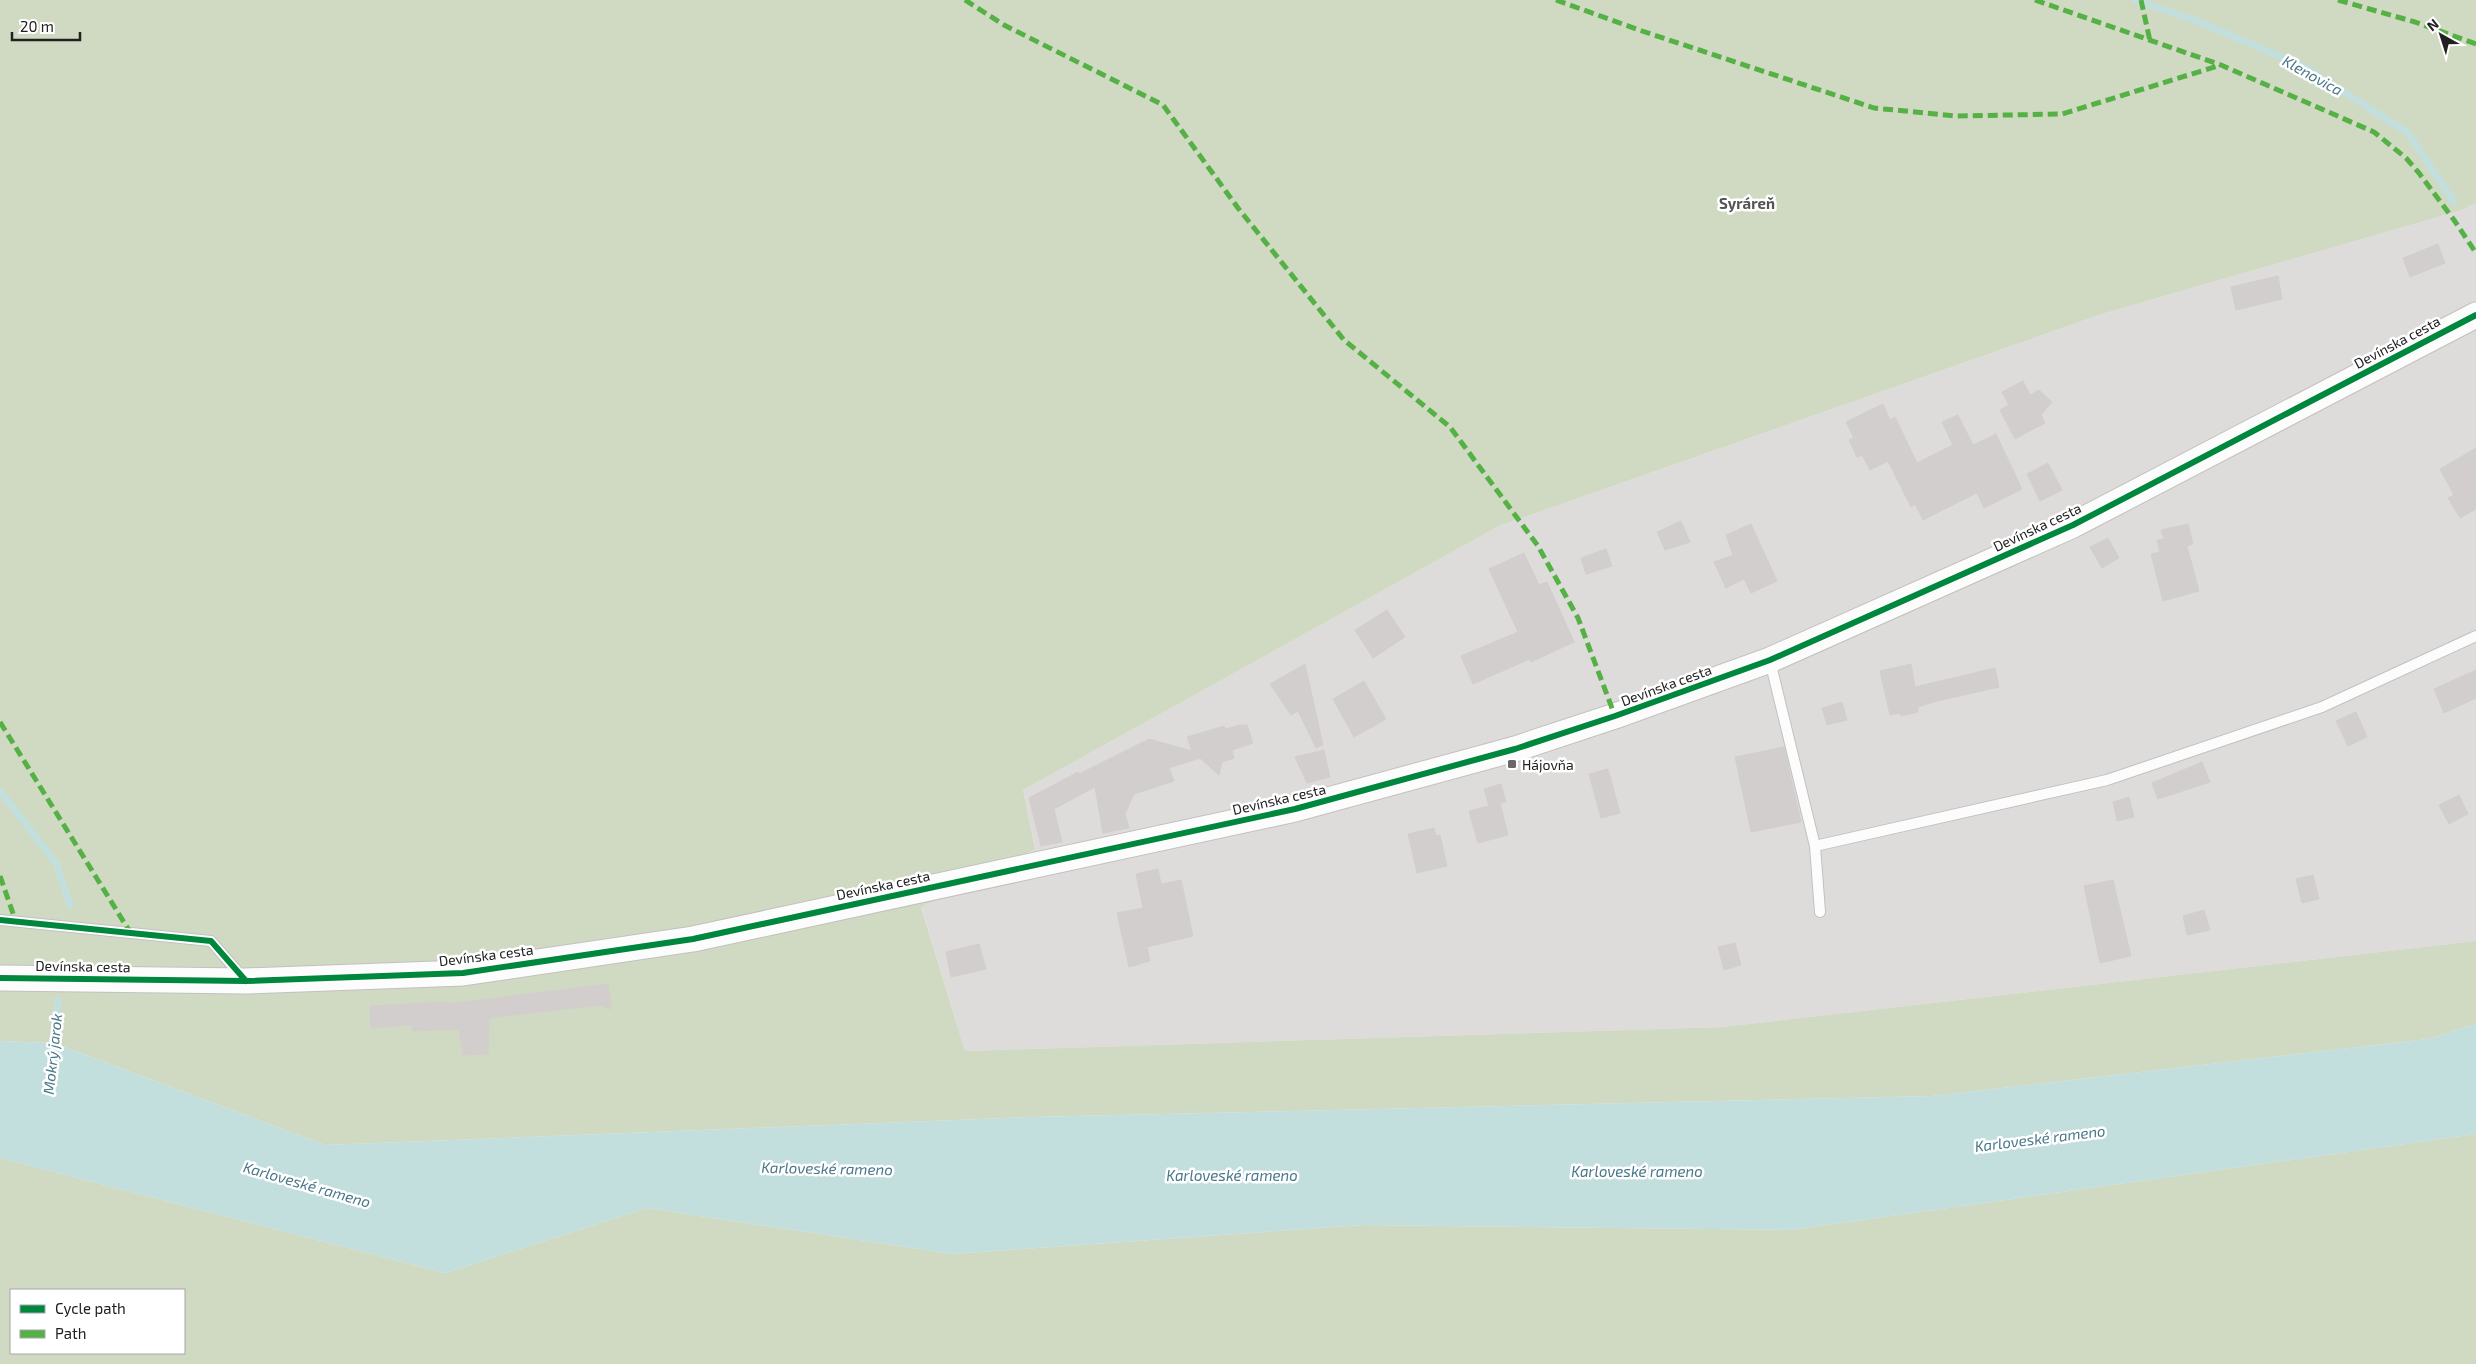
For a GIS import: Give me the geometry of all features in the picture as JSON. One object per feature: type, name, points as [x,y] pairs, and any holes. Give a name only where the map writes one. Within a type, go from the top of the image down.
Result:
[{"type":"street","name":"Devínska cesta","points":[[0,978],[246,981],[463,973],[693,939],[1295,809],[1515,749],[1624,713],[1770,660],[2073,524],[2476,315]]},
{"type":"lane","points":[[1815,846],[2107,780],[2322,707],[2476,636]]},
{"type":"lane","points":[[1770,660],[1815,846],[1820,912]]},
{"type":"lane","points":[[0,920],[211,941],[246,981]]},
{"type":"shaded area","points":[[2476,203],[2476,941],[1722,1027],[965,1051],[921,906],[1035,849],[1023,790],[1499,526],[2102,314],[2459,211]]},
{"type":"green space","points":[[0,0],[2476,0],[2476,203],[2459,211],[2102,314],[1499,526],[1023,790],[1035,849],[921,907],[965,1051],[1722,1027],[2476,941],[2476,1024],[2428,1039],[1932,1096],[1031,1117],[325,1145],[54,1043],[0,1041]]},
{"type":"green space","points":[[2476,1134],[2476,1364],[0,1364],[0,1158],[445,1273],[647,1208],[952,1254],[1363,1225],[1791,1230]]},
{"type":"water","name":"Karloveské rameno","points":[[2476,1024],[2476,1134],[1791,1230],[1363,1225],[952,1254],[647,1208],[445,1273],[0,1158],[0,1041],[54,1043],[325,1145],[1031,1117],[1932,1096],[2428,1039]]},
{"type":"building","points":[[2438,244],[2445,263],[2410,277],[2403,258]]},
{"type":"building","points":[[2278,276],[2282,299],[2236,310],[2231,287]]},
{"type":"building","points":[[2023,381],[2030,395],[2039,390],[2052,402],[2041,415],[2045,423],[2015,439],[2000,410],[2009,405],[2002,392]]},
{"type":"building","points":[[1883,404],[1890,420],[1895,417],[1917,463],[1953,445],[1942,422],[1958,415],[1973,445],[1996,434],[2022,489],[1984,508],[1977,493],[1923,520],[1915,504],[1911,507],[1888,461],[1870,470],[1862,455],[1857,457],[1849,440],[1854,438],[1846,422]]},
{"type":"building","points":[[2476,448],[2476,509],[2460,518],[2448,498],[2454,495],[2440,469]]},
{"type":"building","points":[[2048,463],[2062,490],[2040,501],[2027,474]]},
{"type":"building","points":[[1681,521],[1690,542],[1665,550],[1657,532]]},
{"type":"building","points":[[1751,524],[1777,581],[1751,593],[1744,579],[1726,588],[1714,562],[1733,555],[1726,535]]},
{"type":"building","points":[[2188,524],[2193,544],[2187,546],[2199,591],[2163,601],[2151,554],[2160,552],[2157,540],[2164,539],[2161,530]]},
{"type":"building","points":[[2108,538],[2119,558],[2102,568],[2090,547]]},
{"type":"building","points":[[1606,549],[1612,566],[1586,574],[1581,558]]},
{"type":"building","points":[[1524,553],[1539,585],[1547,582],[1574,642],[1531,662],[1530,659],[1473,684],[1461,656],[1518,632],[1489,569]]},
{"type":"building","points":[[1387,610],[1405,637],[1373,658],[1355,630]]},
{"type":"building","points":[[1305,664],[1323,745],[1316,748],[1298,711],[1291,715],[1270,684]]},
{"type":"building","points":[[1911,664],[1915,687],[1995,668],[1999,687],[1937,701],[1918,707],[1918,712],[1901,716],[1900,713],[1890,715],[1880,671]]},
{"type":"building","points":[[2476,670],[2476,698],[2444,713],[2434,689]]},
{"type":"building","points":[[1364,681],[1386,719],[1354,737],[1333,699]]},
{"type":"building","points":[[1842,702],[1847,720],[1827,725],[1822,708]]},
{"type":"building","points":[[2356,712],[2367,737],[2348,746],[2336,721]]},
{"type":"building","points":[[1247,725],[1253,743],[1232,750],[1234,758],[1222,762],[1219,775],[1200,758],[1169,768],[1174,781],[1134,794],[1125,814],[1129,828],[1103,833],[1095,787],[1054,809],[1062,842],[1041,846],[1029,798],[1078,772],[1079,774],[1149,739],[1192,751],[1187,737],[1224,726],[1225,729]]},
{"type":"building","points":[[1784,747],[1801,822],[1751,832],[1735,757]]},
{"type":"building","points":[[1324,750],[1330,777],[1307,783],[1295,757]]},
{"type":"building","points":[[2202,762],[2210,782],[2158,799],[2152,783]]},
{"type":"building","points":[[1608,769],[1620,813],[1601,818],[1589,774]]},
{"type":"building","points":[[1501,784],[1506,802],[1500,803],[1508,835],[1478,843],[1469,811],[1489,806],[1484,789]]},
{"type":"building","points":[[2459,795],[2468,814],[2449,824],[2439,805]]},
{"type":"building","points":[[2129,797],[2134,817],[2117,821],[2113,802]]},
{"type":"building","points":[[1434,828],[1436,836],[1440,835],[1447,866],[1417,873],[1408,834]]},
{"type":"building","points":[[1158,869],[1161,884],[1181,880],[1193,936],[1147,947],[1150,961],[1129,967],[1117,913],[1143,908],[1136,874]]},
{"type":"building","points":[[2313,875],[2319,899],[2302,903],[2296,879]]},
{"type":"building","points":[[2113,880],[2131,956],[2100,963],[2084,886]]},
{"type":"building","points":[[2204,910],[2210,930],[2187,935],[2183,916]]},
{"type":"building","points":[[1735,943],[1741,965],[1724,970],[1718,947]]},
{"type":"building","points":[[979,944],[986,969],[951,977],[946,952]]},
{"type":"building","points":[[608,984],[611,1009],[598,1005],[489,1018],[488,1054],[463,1055],[459,1029],[412,1031],[412,1025],[371,1028],[370,1006],[446,1002],[447,1004]]},
{"type":"waterway","name":"Klenovica","points":[[2135,0],[2199,22],[2305,67],[2408,133],[2454,202]]},
{"type":"waterway","name":"Mokrý jarok","points":[[0,791],[56,863],[70,905]]},
{"type":"waterway","name":"Mokrý jarok","points":[[52,1052],[58,1000]]},
{"type":"marked path","points":[[965,0],[1004,25],[1163,105],[1238,208],[1344,340],[1450,427],[1538,546],[1578,618],[1615,716]]},
{"type":"marked path","points":[[1556,0],[1642,31],[1874,108],[1956,116],[2062,114],[2221,65]]},
{"type":"marked path","points":[[2035,0],[2221,65],[2374,132],[2406,158],[2419,173],[2476,253]]},
{"type":"marked path","points":[[2141,0],[2150,41]]},
{"type":"marked path","points":[[2338,0],[2415,22],[2476,44]]},
{"type":"marked path","points":[[0,722],[130,932]]},
{"type":"marked path","points":[[0,876],[16,922]]},
{"type":"cycle path","points":[[0,978],[246,981],[463,973],[693,939],[1295,809],[1515,749],[1615,716],[1770,660],[2073,525],[2476,315]]},
{"type":"cycle path","points":[[0,920],[211,941],[246,981]]},
{"type":"place","name":"Hájovňa","points":[[1512,764]]},
{"type":"district","name":"Syráreň","points":[[1747,203]]}]
